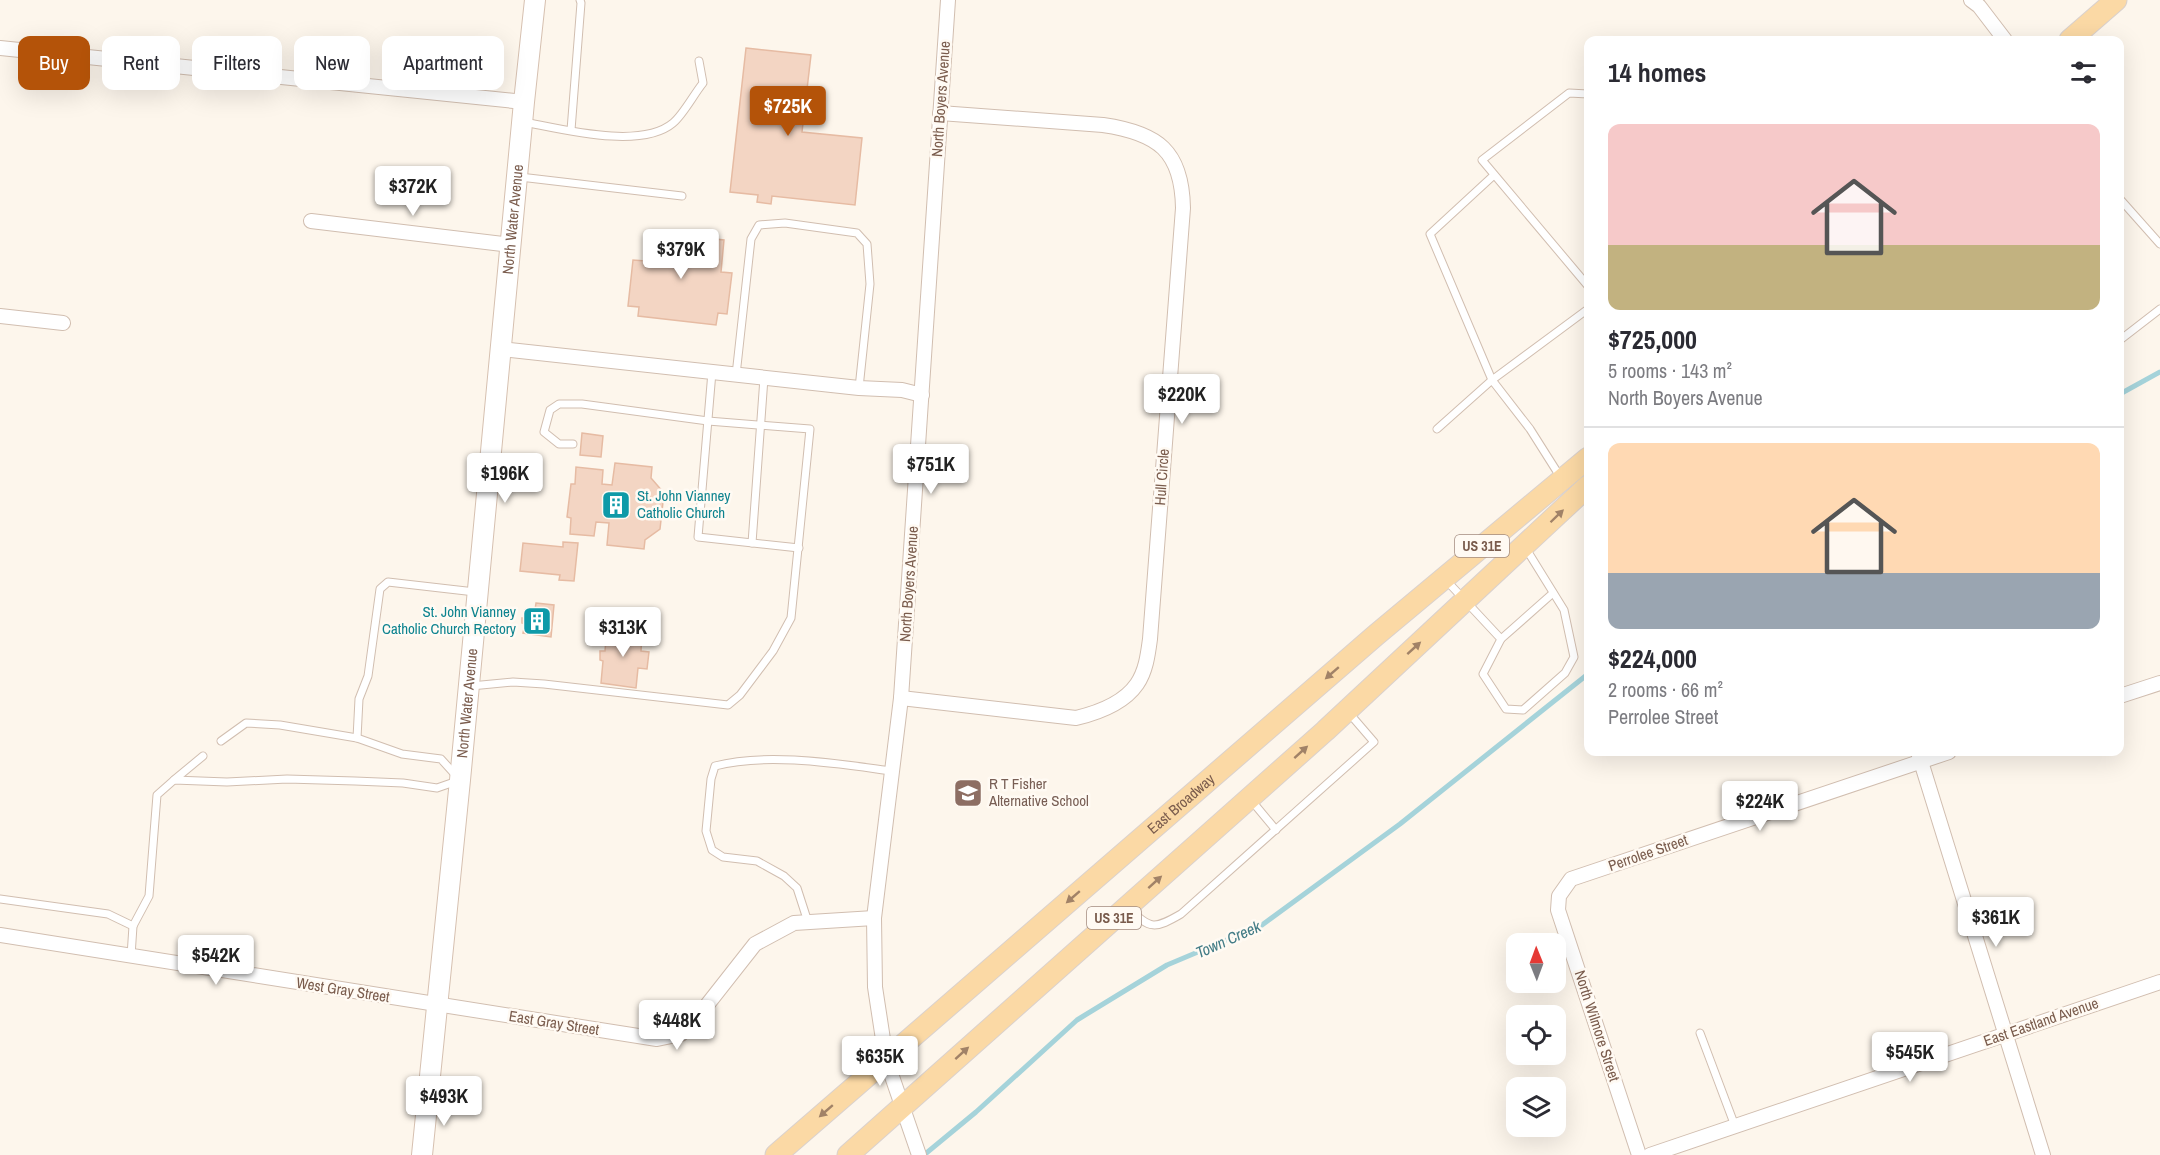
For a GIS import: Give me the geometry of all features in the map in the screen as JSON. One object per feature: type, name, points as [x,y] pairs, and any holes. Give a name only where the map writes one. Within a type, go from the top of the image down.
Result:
[{"type":"main road","name":"North Water Avenue","points":[[422,1155],[535,0]]},
{"type":"main road","points":[[2075,36],[2116,0]]},
{"type":"main road","name":"East Broadway","points":[[776,1155],[1376,635],[1584,461]]},
{"type":"main road","name":"US 31E","points":[[848,1155],[1249,798],[1525,547],[1584,490]]},
{"type":"street","name":"North Boyers Avenue","points":[[919,1155],[886,1059],[875,987],[874,918],[901,698],[948,0]]},
{"type":"street","points":[[1971,0],[1979,6],[2002,36]]},
{"type":"street","points":[[0,48],[524,102]]},
{"type":"street","name":"Hull Circle","points":[[901,698],[1076,718],[1096,713],[1116,703],[1137,685],[1147,663],[1150,639],[1183,208],[1182,187],[1176,167],[1166,149],[1148,135],[1104,124],[940,113]]},
{"type":"street","points":[[311,221],[511,245]]},
{"type":"street","points":[[0,316],[63,322]]},
{"type":"street","points":[[501,349],[859,388],[902,390],[922,395]]},
{"type":"street","points":[[2124,695],[2160,683]]},
{"type":"street","points":[[1920,756],[2043,1155]]},
{"type":"street","name":"Perrolee Street","points":[[1559,896],[1571,879],[1920,756]]},
{"type":"street","name":"North Wilmore Street","points":[[1559,896],[1558,910],[1639,1155]]},
{"type":"street","name":"East Gray Street","points":[[437,1005],[657,1039],[681,1034],[700,1014],[755,944],[794,923],[874,918]]},
{"type":"street","name":"West Gray Street","points":[[0,935],[437,1005]]},
{"type":"street","name":"East Eastland Avenue","points":[[1650,1155],[2160,982]]},
{"type":"lane","points":[[571,130],[581,3],[579,0]]},
{"type":"lane","points":[[522,122],[618,137],[649,136],[673,123],[703,83],[699,61]]},
{"type":"lane","points":[[1584,94],[1569,93],[1482,160],[1584,281]]},
{"type":"lane","points":[[1494,175],[1430,234],[1492,380],[1530,429],[1562,480]]},
{"type":"lane","points":[[517,176],[682,196]]},
{"type":"lane","points":[[2124,204],[2160,244]]},
{"type":"lane","points":[[736,375],[751,239],[759,225],[785,223],[858,233],[867,244],[870,284],[859,388]]},
{"type":"lane","points":[[2124,337],[2160,309]]},
{"type":"lane","points":[[1437,429],[1492,380],[1584,312]]},
{"type":"lane","points":[[712,372],[698,537],[798,548]]},
{"type":"lane","points":[[752,543],[764,378]]},
{"type":"lane","points":[[469,686],[513,682],[544,684],[728,705],[740,695],[766,660],[791,618],[810,429],[708,421],[582,404],[559,404],[550,410],[544,432],[559,444],[573,444]]},
{"type":"lane","points":[[1525,547],[1553,592],[1564,610],[1574,657],[1565,673],[1522,710],[1506,709],[1483,674],[1501,639],[1553,592]]},
{"type":"lane","points":[[1444,578],[1501,639]]},
{"type":"lane","points":[[357,738],[359,699],[368,676],[380,589],[388,582],[478,592]]},
{"type":"lane","points":[[1127,907],[1144,923],[1158,924],[1181,914],[1374,742],[1346,710]]},
{"type":"lane","points":[[174,780],[355,781],[403,783],[438,788],[460,780],[441,759],[402,754],[357,738],[280,725],[246,723],[221,741]]},
{"type":"lane","points":[[131,956],[133,926],[149,896],[157,795],[203,756]]},
{"type":"lane","points":[[808,922],[797,888],[784,876],[757,861],[723,857],[711,850],[706,831],[711,779],[715,766],[730,762],[765,759],[892,771]]},
{"type":"lane","points":[[1249,798],[1276,830]]},
{"type":"lane","points":[[0,899],[108,914],[133,926]]},
{"type":"lane","points":[[1700,1033],[1735,1126]]},
{"type":"building","points":[[746,48],[811,55],[802,132],[862,138],[855,205],[772,196],[771,204],[757,202],[758,195],[730,192]]},
{"type":"building","points":[[649,232],[724,240],[721,272],[732,273],[727,314],[718,313],[716,325],[638,316],[639,307],[628,306],[633,260],[646,261]]},
{"type":"building","points":[[582,433],[603,436],[601,457],[580,455]]},
{"type":"building","name":"St. John Vianney Catholic Church","points":[[615,463],[652,467],[651,478],[664,493],[660,529],[645,540],[644,549],[607,545],[609,523],[596,522],[594,536],[570,534],[571,518],[567,517],[571,484],[575,484],[576,467],[603,470],[602,484],[612,485]]},
{"type":"building","points":[[563,542],[578,543],[574,581],[559,580],[560,575],[520,571],[523,543],[563,547]]},
{"type":"building","name":"St. John Vianney Catholic Church Rectory","points":[[536,603],[554,605],[551,637],[523,633],[525,624],[522,623],[522,618],[525,618],[526,609],[535,610]]},
{"type":"building","points":[[607,628],[642,632],[641,651],[649,652],[647,669],[638,668],[636,688],[601,683],[603,661],[600,660],[600,651],[605,651]]},
{"type":"waterway","name":"Town Creek","points":[[2124,392],[2160,372]]},
{"type":"waterway","name":"Town Creek","points":[[924,1155],[976,1112],[1077,1020],[1167,965],[1262,925],[1400,824],[1584,677]]},
{"type":"place","name":"St. John Vianney Catholic Church","points":[[616,505]]},
{"type":"place","name":"St. John Vianney Catholic Church Rectory","points":[[537,621]]},
{"type":"place","name":"R T Fisher Alternative School","points":[[968,793]]}]
